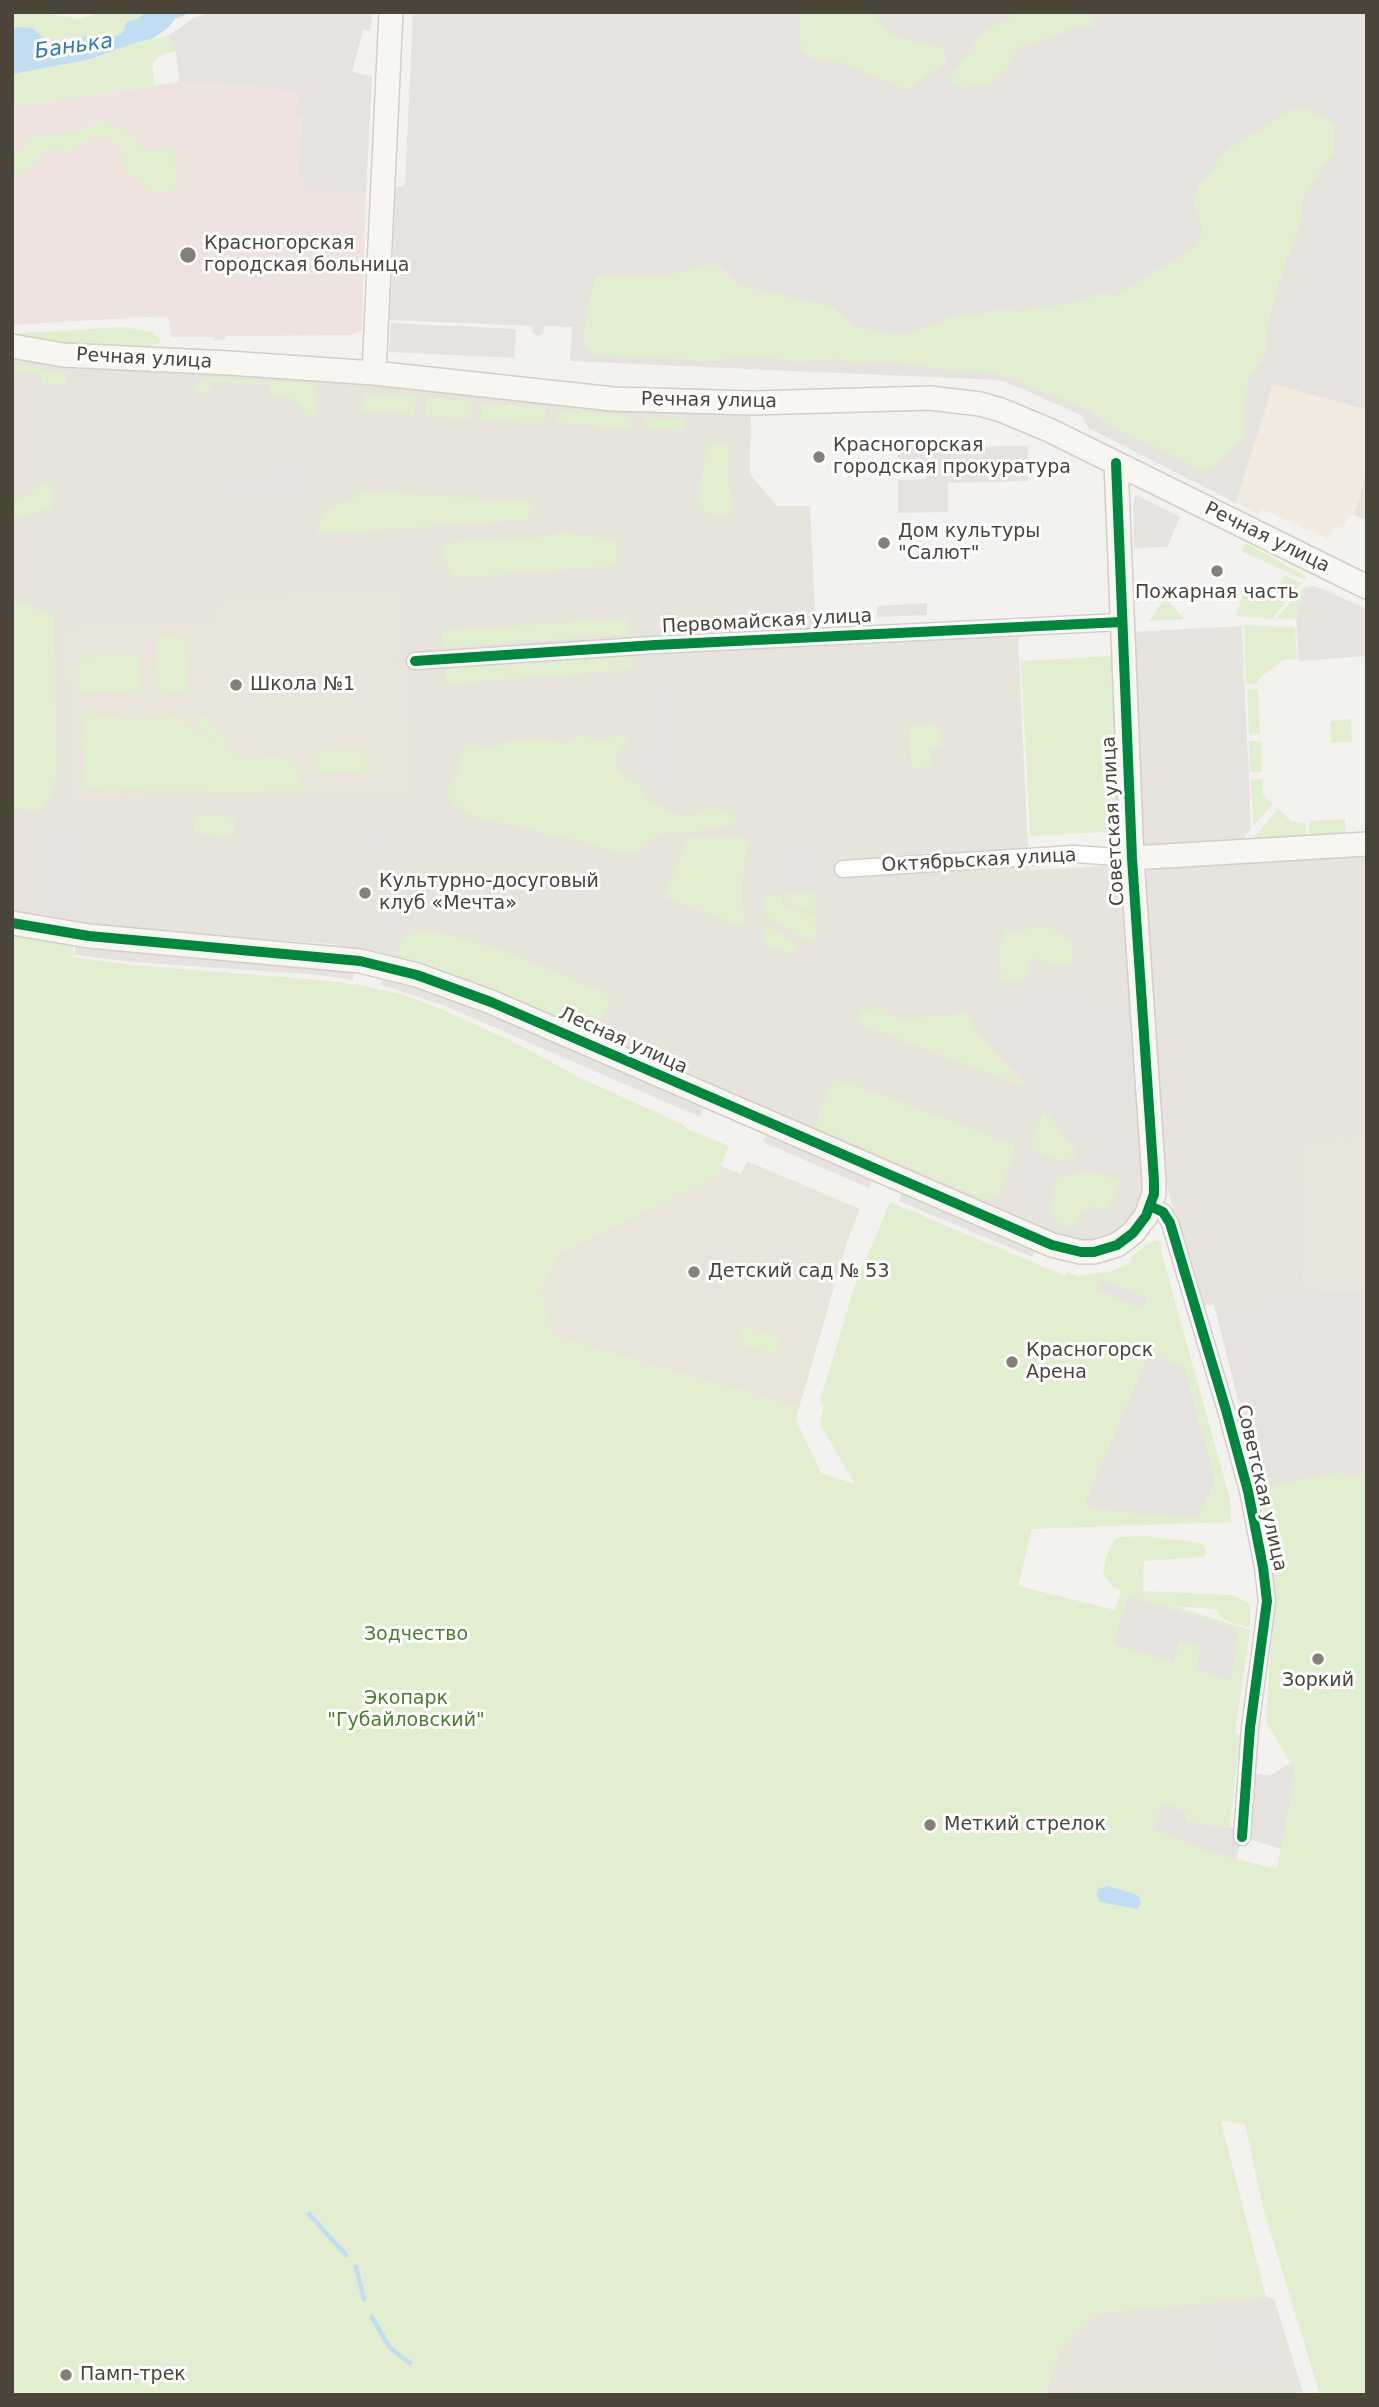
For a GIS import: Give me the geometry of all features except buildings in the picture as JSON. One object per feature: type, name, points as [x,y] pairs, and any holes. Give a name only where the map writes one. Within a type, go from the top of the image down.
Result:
[{"type":"street","points":[[374,373],[391,12]]},
{"type":"street","name":"Речная улица","points":[[12,346],[63,355],[374,373],[626,400],[691,403],[930,398],[958,400],[1001,410],[1116,463],[1367,587]]},
{"type":"street","name":"Советская улица","points":[[1116,463],[1132,858],[1154,1176]]},
{"type":"street","name":"Первомайская улица","points":[[415,661],[655,645],[1121,622]]},
{"type":"street","name":"Октябрьская улица","points":[[843,869],[1074,855],[1132,858],[1367,844]]},
{"type":"street","name":"Лесная улица","points":[[12,923],[89,936],[360,961],[417,975],[491,1002],[981,1215],[1069,1250],[1094,1252],[1117,1245],[1133,1233],[1150,1206],[1154,1194],[1154,1176]]},
{"type":"street","name":"Советская улица","points":[[1150,1206],[1163,1212],[1170,1223],[1230,1423],[1248,1491],[1263,1567],[1267,1601],[1250,1728],[1242,1837]]},
{"type":"shaded area","points":[[212,12],[372,12],[370,31],[363,30],[352,72],[372,76],[366,193],[305,193],[296,177],[302,119],[295,118],[298,92],[206,82],[179,82],[176,52],[168,36],[194,18]]},
{"type":"shaded area","points":[[413,12],[1367,12],[1367,410],[1273,384],[1236,503],[1088,428],[1082,416],[998,380],[570,361],[572,327],[544,326],[543,333],[538,336],[533,333],[532,326],[390,320],[396,187],[405,186]]},
{"type":"shaded area","name":"Красногорская городская больница","points":[[179,82],[206,82],[298,92],[295,117],[302,119],[296,177],[306,178],[305,192],[366,193],[362,330],[351,335],[226,336],[225,340],[214,341],[213,337],[171,337],[169,318],[12,325],[12,106]]},
{"type":"shaded area","points":[[391,323],[516,329],[514,358],[389,352]]},
{"type":"shaded area","points":[[12,355],[470,393],[613,409],[694,414],[751,412],[750,474],[777,506],[810,506],[817,645],[1018,635],[1029,870],[1126,865],[1146,1182],[1134,1217],[1115,1234],[1096,1242],[1070,1241],[617,1047],[475,982],[380,954],[331,944],[154,935],[12,916]]},
{"type":"shaded area","points":[[12,372],[41,373],[41,384],[12,383]]},
{"type":"shaded area","points":[[66,374],[146,377],[146,388],[65,385]]},
{"type":"shaded area","points":[[212,382],[270,385],[270,396],[211,392]]},
{"type":"shaded area","points":[[1273,383],[1367,410],[1367,471],[1354,515],[1350,514],[1343,527],[1333,528],[1328,539],[1262,509],[1258,514],[1236,503]]},
{"type":"shaded area","points":[[960,438],[960,447],[1028,446],[1028,481],[948,483],[948,512],[898,513],[898,480],[927,479],[926,471],[898,472],[897,439]]},
{"type":"shaded area","points":[[265,460],[307,463],[304,502],[215,496],[217,470],[264,473]]},
{"type":"shaded area","points":[[1367,471],[1367,520],[1354,515]]},
{"type":"shaded area","points":[[57,484],[140,489],[140,499],[56,494]]},
{"type":"shaded area","points":[[1136,495],[1180,517],[1167,547],[1134,548],[1133,502]]},
{"type":"shaded area","name":"Школа №1","points":[[401,586],[405,651],[397,652],[398,667],[406,667],[415,797],[70,799],[63,626],[216,620],[216,606],[221,605],[220,598]]},
{"type":"shaded area","points":[[1315,586],[1367,609],[1367,656],[1299,661],[1296,618],[1306,587]]},
{"type":"shaded area","points":[[927,603],[927,615],[877,617],[877,606]]},
{"type":"shaded area","points":[[1242,626],[1251,829],[1238,845],[1145,846],[1142,844],[1131,632]]},
{"type":"shaded area","points":[[1220,632],[1221,641],[1143,645],[1143,636]]},
{"type":"shaded area","points":[[1243,656],[1247,743],[1227,744],[1223,657]]},
{"type":"shaded area","points":[[681,690],[684,796],[656,797],[656,777],[633,777],[632,744],[654,743],[653,691]]},
{"type":"shaded area","points":[[1248,761],[1250,800],[1230,801],[1228,762]]},
{"type":"shaded area","points":[[346,816],[394,836],[387,852],[339,832]]},
{"type":"shaded area","points":[[40,832],[86,835],[80,915],[35,912]]},
{"type":"shaded area","points":[[822,848],[824,886],[785,889],[782,850]]},
{"type":"shaded area","points":[[1367,852],[1367,1137],[1301,1141],[1306,1248],[1302,1294],[1200,1306],[1161,1165],[1145,873],[1150,867]]},
{"type":"shaded area","points":[[396,873],[425,883],[413,915],[398,936],[379,927]]},
{"type":"shaded area","points":[[76,944],[134,952],[354,970],[353,980],[74,955]]},
{"type":"shaded area","points":[[384,974],[448,995],[704,1107],[700,1117],[443,1005],[381,985]]},
{"type":"shaded area","points":[[1087,991],[1088,1002],[1132,999],[1139,1102],[1130,1107],[1130,1122],[1131,1136],[1135,1136],[1142,1147],[1142,1171],[1084,1169],[1041,1098],[985,1036],[982,998]]},
{"type":"shaded area","points":[[768,1132],[873,1178],[869,1188],[763,1142]]},
{"type":"shaded area","points":[[1367,1137],[1367,1291],[1302,1294],[1306,1248],[1300,1141]]},
{"type":"shaded area","points":[[1026,1151],[1061,1165],[1042,1215],[1007,1201]]},
{"type":"shaded area","name":"Детский сад № 53","points":[[747,1161],[860,1209],[848,1239],[799,1408],[553,1336],[540,1289],[558,1254],[716,1177],[721,1166],[741,1174]]},
{"type":"shaded area","points":[[903,1191],[1036,1247],[1032,1257],[899,1201]]},
{"type":"shaded area","points":[[1101,1279],[1147,1298],[1142,1309],[1097,1290]]},
{"type":"shaded area","points":[[1367,1291],[1367,1472],[1344,1477],[1343,1473],[1260,1488],[1214,1304],[1302,1294]]},
{"type":"shaded area","points":[[1149,1353],[1185,1368],[1215,1481],[1198,1519],[1102,1510],[1085,1503]]},
{"type":"shaded area","points":[[1128,1596],[1238,1629],[1231,1680],[1195,1669],[1201,1648],[1180,1641],[1173,1662],[1114,1644]]},
{"type":"shaded area","points":[[1291,1763],[1295,1769],[1282,1849],[1242,1837],[1236,1859],[1216,1854],[1154,1829],[1162,1803],[1185,1811],[1187,1822],[1242,1829],[1247,1773],[1270,1775]]},
{"type":"shaded area","points":[[1266,2297],[1274,2299],[1304,2395],[1041,2395],[1047,2389],[1058,2353],[1097,2313]]},
{"type":"shaded area","points":[[1274,2314],[1278,2325],[1278,2371],[1213,2371],[1213,2318]]},
{"type":"green space","points":[[12,12],[40,12],[78,19],[102,12],[144,12],[139,18],[127,22],[121,35],[98,38],[84,36],[74,43],[47,41],[18,27],[12,29]]},
{"type":"green space","points":[[799,12],[873,12],[887,30],[900,38],[944,48],[946,63],[907,90],[842,63],[812,59],[801,50]]},
{"type":"green space","points":[[1014,12],[1089,12],[1095,25],[1091,28],[1080,26],[1017,49],[1007,69],[991,85],[956,88],[949,79],[983,31],[1004,23]]},
{"type":"green space","points":[[168,36],[176,52],[162,54],[152,63],[155,85],[12,106],[12,74],[87,60],[137,42]]},
{"type":"green space","points":[[1292,109],[1307,110],[1335,123],[1334,152],[1303,199],[1299,228],[1283,270],[1267,326],[1265,355],[1249,378],[1244,406],[1246,435],[1215,466],[1202,472],[1113,428],[1090,411],[995,373],[938,369],[895,362],[853,364],[840,359],[797,362],[755,356],[712,361],[599,355],[586,349],[583,335],[596,276],[655,276],[687,271],[702,265],[718,264],[739,285],[831,306],[857,327],[903,335],[961,314],[993,310],[1025,311],[1039,306],[1071,304],[1100,293],[1115,296],[1196,246],[1202,231],[1194,202],[1198,187],[1226,150]]},
{"type":"green space","points":[[99,119],[130,132],[143,148],[153,151],[174,145],[176,189],[157,196],[124,170],[120,150],[113,141],[104,137],[93,138],[66,154],[57,149],[48,151],[33,166],[12,179],[12,148],[21,149],[36,135],[58,134],[91,127]]},
{"type":"green space","points":[[123,327],[152,332],[159,338],[160,343],[150,346],[35,342],[13,336],[23,333]]},
{"type":"green space","points":[[12,364],[66,374],[65,385],[41,384],[41,373],[12,372]]},
{"type":"green space","points":[[205,378],[311,384],[317,391],[315,417],[307,416],[299,404],[291,399],[273,397],[270,394],[270,386],[212,382],[207,392],[196,392],[197,384]]},
{"type":"green space","points":[[364,394],[416,397],[414,415],[363,412]]},
{"type":"green space","points":[[426,398],[472,401],[471,419],[425,416]]},
{"type":"green space","points":[[483,403],[546,407],[545,424],[481,420]]},
{"type":"green space","points":[[559,409],[628,417],[631,419],[632,429],[557,423]]},
{"type":"green space","points":[[647,417],[685,419],[684,431],[646,429],[644,421]]},
{"type":"green space","points":[[723,443],[730,450],[728,475],[732,509],[725,517],[703,510],[698,499],[706,454],[711,444]]},
{"type":"green space","points":[[46,483],[52,484],[52,508],[12,519],[12,504]]},
{"type":"green space","points":[[360,491],[530,501],[532,510],[528,520],[317,534],[318,524],[329,510],[353,500]]},
{"type":"green space","points":[[562,532],[615,540],[618,553],[614,566],[455,578],[441,555],[445,546],[453,543],[480,539],[536,538]]},
{"type":"green space","points":[[1246,543],[1306,576],[1305,580],[1241,551]]},
{"type":"green space","points":[[1284,575],[1301,583],[1272,619],[1236,616],[1245,588],[1273,600]]},
{"type":"green space","points":[[1305,586],[1296,618],[1276,619]]},
{"type":"green space","points":[[1165,598],[1184,619],[1149,621]]},
{"type":"green space","points":[[12,599],[54,615],[57,776],[50,798],[40,811],[12,808]]},
{"type":"green space","points":[[628,618],[630,634],[443,648],[442,631]]},
{"type":"green space","points":[[1244,625],[1295,627],[1297,659],[1283,660],[1258,679],[1258,684],[1246,684]]},
{"type":"green space","points":[[185,634],[189,692],[159,694],[155,636]]},
{"type":"green space","points":[[140,654],[142,690],[80,693],[78,658]]},
{"type":"green space","points":[[631,654],[632,670],[446,684],[445,667]]},
{"type":"green space","points":[[1113,656],[1122,831],[1030,836],[1021,661]]},
{"type":"green space","points":[[1258,689],[1260,733],[1249,734],[1247,690]]},
{"type":"green space","points":[[86,712],[127,719],[178,717],[220,747],[199,727],[199,717],[210,717],[210,724],[230,742],[221,747],[240,754],[266,754],[291,759],[302,779],[299,790],[226,793],[129,788],[117,791],[81,787],[85,774],[82,738]]},
{"type":"green space","points":[[1351,719],[1352,742],[1331,743],[1330,721]]},
{"type":"green space","points":[[939,725],[941,748],[930,749],[931,767],[911,768],[909,726]]},
{"type":"green space","points":[[620,734],[629,739],[618,754],[615,767],[629,781],[640,785],[648,800],[680,816],[698,814],[713,807],[733,815],[738,824],[694,832],[660,833],[651,843],[631,855],[559,836],[545,838],[534,829],[479,819],[453,804],[447,791],[456,777],[466,743],[493,748],[512,740],[532,738],[566,743],[581,735],[605,740]]},
{"type":"green space","points":[[1249,741],[1261,741],[1262,772],[1250,772]]},
{"type":"green space","points":[[366,749],[367,771],[314,773],[314,751]]},
{"type":"green space","points":[[1262,779],[1263,795],[1273,804],[1253,826],[1251,780]]},
{"type":"green space","points":[[1278,809],[1292,822],[1305,822],[1306,839],[1249,843]]},
{"type":"green space","points":[[195,814],[235,817],[233,836],[194,833]]},
{"type":"green space","points":[[1345,819],[1346,837],[1310,839],[1309,821]]},
{"type":"green space","points":[[688,838],[748,838],[741,896],[746,928],[664,897]]},
{"type":"green space","points":[[815,893],[816,914],[786,904],[784,894]]},
{"type":"green space","points":[[782,895],[783,906],[815,916],[817,943],[800,937],[764,915],[763,896]]},
{"type":"green space","points":[[765,923],[797,944],[791,955],[765,944]]},
{"type":"green space","points":[[1049,927],[1071,940],[1073,957],[1070,965],[1056,965],[1033,958],[1026,962],[1028,975],[1016,982],[1002,982],[998,946],[1005,931]]},
{"type":"green space","points":[[412,928],[454,936],[508,952],[610,995],[608,1006],[600,1023],[590,1028],[558,1018],[475,981],[408,961],[398,953],[402,941]]},
{"type":"green space","name":"Экопарк \"Губайловский\"","points":[[12,934],[73,943],[73,957],[132,965],[319,980],[402,994],[524,1047],[578,1077],[729,1146],[716,1177],[558,1254],[540,1289],[553,1336],[799,1408],[796,1420],[821,1473],[855,1484],[820,1424],[824,1406],[820,1400],[855,1285],[890,1202],[1065,1276],[1067,1272],[1078,1276],[1112,1271],[1130,1263],[1133,1255],[1151,1242],[1157,1240],[1162,1244],[1161,1251],[1230,1499],[1231,1522],[1032,1529],[1018,1586],[1115,1610],[1121,1591],[1103,1574],[1106,1557],[1115,1539],[1145,1536],[1201,1543],[1206,1549],[1204,1557],[1144,1561],[1143,1591],[1232,1595],[1250,1604],[1250,1627],[1232,1623],[1221,1617],[1215,1609],[1174,1606],[1250,1630],[1235,1732],[1240,1735],[1230,1827],[1220,1826],[1216,1854],[1277,1869],[1295,1770],[1266,1722],[1274,1596],[1260,1488],[1343,1472],[1345,1477],[1367,1472],[1367,2395],[1320,2395],[1263,2208],[1245,2124],[1221,2121],[1266,2297],[1097,2313],[1058,2353],[1047,2389],[1041,2395],[12,2395]]},
{"type":"green space","points":[[884,1008],[889,1010],[891,1016],[902,1019],[968,1013],[974,1029],[1028,1088],[859,1022],[861,1011]]},
{"type":"green space","points":[[834,1079],[1015,1145],[1000,1192],[988,1201],[816,1128],[819,1112]]},
{"type":"green space","points":[[1043,1113],[1051,1118],[1075,1149],[1075,1158],[1060,1161],[1030,1149]]},
{"type":"green space","points":[[1089,1172],[1122,1180],[1107,1211],[1091,1207],[1083,1210],[1075,1225],[1064,1227],[1050,1213],[1057,1177]]},
{"type":"green space","points":[[742,1326],[780,1336],[775,1354],[737,1344]]},
{"type":"water","name":"Банька","points":[[144,12],[192,12],[175,19],[168,28],[152,39],[87,60],[12,74],[12,29],[32,28],[47,41],[74,43],[84,36],[98,38],[121,35],[127,22],[139,18]]},
{"type":"water","points":[[1107,1886],[1135,1894],[1141,1903],[1137,1909],[1100,1902],[1098,1889]]},
{"type":"waterway","points":[[309,2214],[346,2255]]},
{"type":"waterway","points":[[356,2267],[364,2299]]},
{"type":"waterway","points":[[372,2317],[390,2348],[410,2363]]},
{"type":"cycle path","points":[[12,923],[89,936],[360,961],[417,975],[491,1002],[1052,1245],[1081,1252],[1094,1252],[1117,1245],[1133,1233],[1146,1216],[1154,1194],[1154,1181],[1132,858],[1116,463]]},
{"type":"cycle path","points":[[415,661],[655,645],[1121,622]]},
{"type":"cycle path","points":[[1150,1206],[1163,1212],[1170,1223],[1248,1491],[1263,1567],[1267,1601],[1250,1728],[1242,1837]]},
{"type":"place","name":"Красногорская городская больница","points":[[188,255]]},
{"type":"place","name":"Красногорская городская прокуратура","points":[[819,457]]},
{"type":"place","name":"Дом культуры \"Салют\"","points":[[884,543]]},
{"type":"place","name":"Пожарная часть","points":[[1217,571]]},
{"type":"place","name":"Школа №1","points":[[236,685]]},
{"type":"place","name":"Культурно-досуговый клуб «Мечта»","points":[[365,893]]},
{"type":"place","name":"Детский сад № 53","points":[[694,1272]]},
{"type":"place","name":"Красногорск Арена","points":[[1012,1362]]},
{"type":"place","name":"Зоркий","points":[[1318,1659]]},
{"type":"place","name":"Меткий стрелок","points":[[930,1825]]},
{"type":"place","name":"Памп-трек","points":[[66,2375]]},
{"type":"park label","name":"Зодчество","points":[[416,1635]]}]
